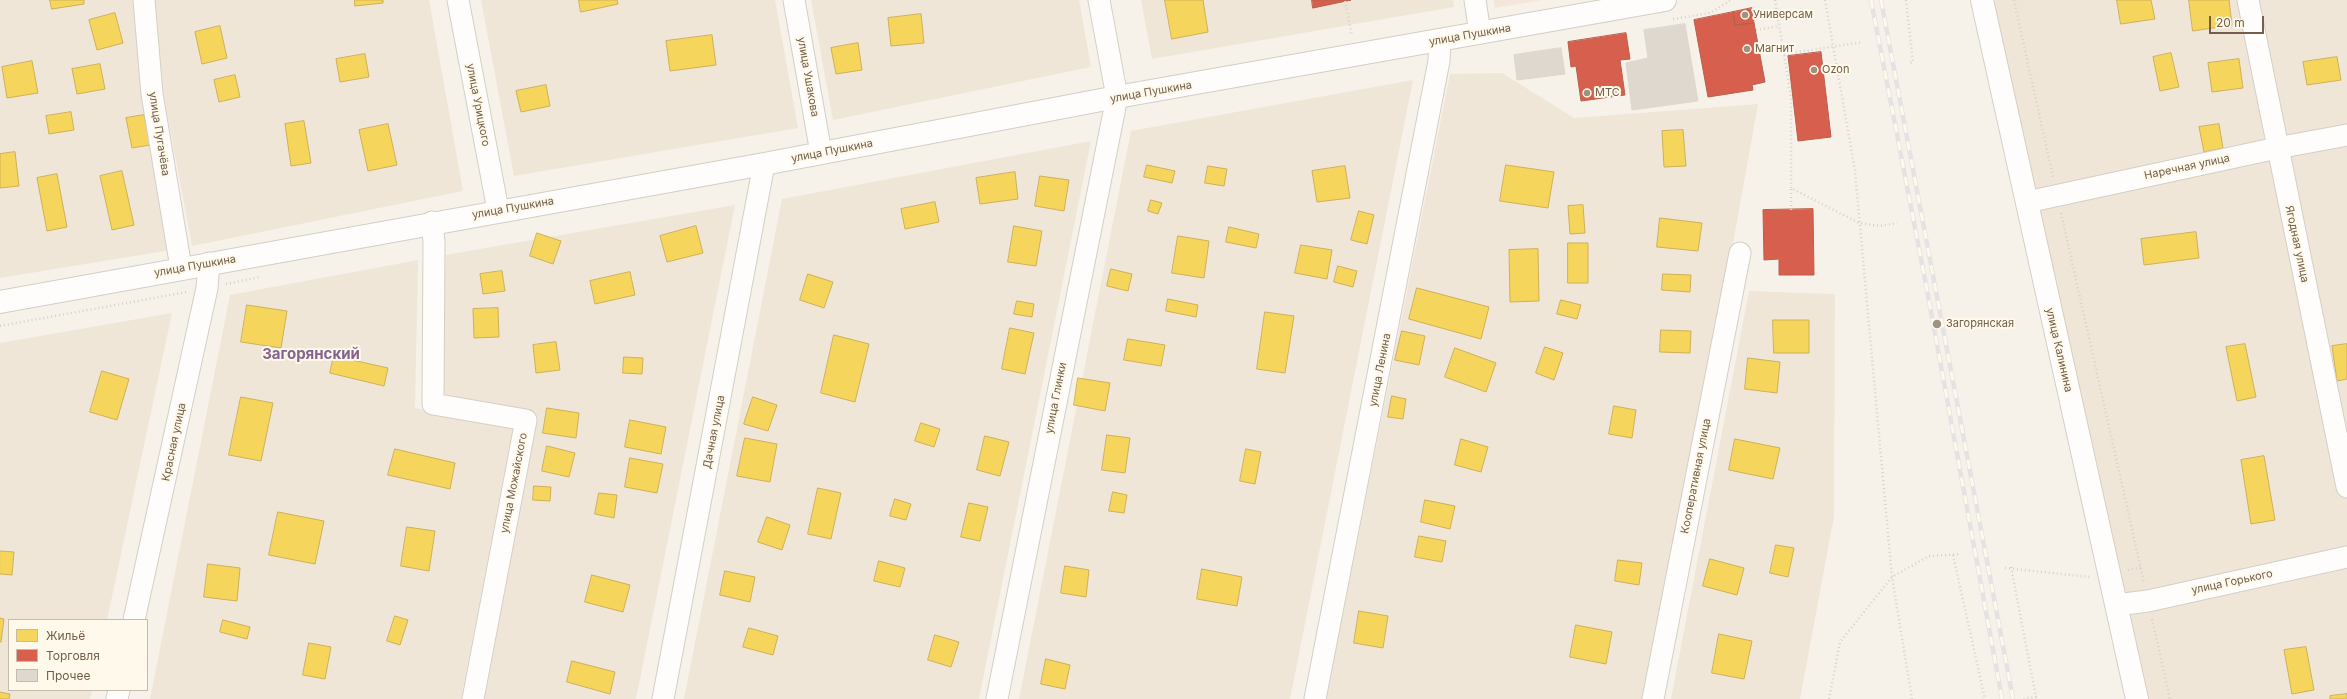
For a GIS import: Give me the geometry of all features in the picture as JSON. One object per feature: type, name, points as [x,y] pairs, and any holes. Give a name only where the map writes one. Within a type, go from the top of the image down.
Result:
[{"type":"main road","name":"улица Пушкина","points":[[0,302],[498,210],[764,164],[1117,98],[1664,0]]},
{"type":"main road","name":"улица Калинина","points":[[1982,0],[2137,699]]},
{"type":"street","name":"улица Пугачёва","points":[[144,0],[152,94],[181,268]]},
{"type":"street","name":"улица Урицкого","points":[[458,0],[498,210]]},
{"type":"street","name":"улица Ушакова","points":[[794,0],[822,153]]},
{"type":"street","points":[[1099,0],[1117,98]]},
{"type":"street","points":[[1475,0],[1480,33]]},
{"type":"street","name":"Ягодная улица","points":[[2248,0],[2347,488]]},
{"type":"street","name":"улица Ленина","points":[[1315,699],[1411,212],[1439,61],[1440,40]]},
{"type":"street","name":"улица Глинки","points":[[996,699],[1117,98]]},
{"type":"street","name":"Наречная улица","points":[[2027,202],[2277,148],[2347,135]]},
{"type":"street","name":"Дачная улица","points":[[663,699],[764,164]]},
{"type":"street","name":"улица Можайского","points":[[432,222],[434,242],[434,404],[526,420],[473,699]]},
{"type":"street","name":"Кооперативная улица","points":[[1654,699],[1740,252]]},
{"type":"street","name":"Красная улица","points":[[134,619],[207,288],[209,263]]},
{"type":"street","name":"улица Горького","points":[[2116,605],[2148,601],[2347,557]]},
{"type":"path","points":[[1775,0],[1791,97],[1791,210]]},
{"type":"path","points":[[1825,0],[1855,171],[1892,577],[1912,699]]},
{"type":"path","points":[[1906,0],[1913,62],[1910,63]]},
{"type":"path","points":[[2014,0],[2170,699]]},
{"type":"path","points":[[1346,1],[1353,41]]},
{"type":"path","points":[[1753,15],[1777,11]]},
{"type":"path","points":[[1756,30],[1779,26]]},
{"type":"path","points":[[1784,54],[1863,42]]},
{"type":"path","points":[[1791,188],[1860,223],[1880,226],[1897,223]]},
{"type":"path","points":[[1828,699],[1840,642],[1892,577],[1929,556],[1960,554]]},
{"type":"path","points":[[1953,555],[1985,699]]},
{"type":"path","points":[[2005,568],[2011,567],[2095,578],[2141,567]]},
{"type":"path","points":[[2011,567],[2036,696],[2022,699]]},
{"type":"shaded area","points":[[0,0],[138,0],[171,250],[0,278]]},
{"type":"shaded area","points":[[152,0],[429,0],[463,191],[192,246],[150,22]]},
{"type":"shaded area","points":[[481,0],[775,0],[798,128],[514,176]]},
{"type":"shaded area","points":[[811,0],[1079,0],[1091,67],[833,120]]},
{"type":"shaded area","points":[[1141,0],[1453,0],[1454,7],[1152,59]]},
{"type":"shaded area","points":[[1493,0],[1542,0],[1495,8]]},
{"type":"shaded area","points":[[1982,0],[2347,0],[2347,699],[2137,699]]},
{"type":"shaded area","points":[[1502,73],[1574,118],[1758,104],[1727,277],[1643,699],[1326,699],[1450,74]]},
{"type":"shaded area","points":[[1413,80],[1290,699],[1019,699],[1131,131]]},
{"type":"shaded area","points":[[1091,141],[979,699],[684,699],[782,199]]},
{"type":"shaded area","points":[[735,205],[636,699],[482,699],[535,412],[456,402],[441,391],[445,255]]},
{"type":"shaded area","points":[[418,260],[415,408],[513,427],[461,699],[150,699],[230,295]]},
{"type":"shaded area","points":[[1749,291],[1835,294],[1834,516],[1800,699],[1671,699]]},
{"type":"shaded area","points":[[172,313],[107,619],[8,619],[8,691],[92,691],[90,699],[0,699],[0,343]]},
{"type":"building: Жильё","points":[[50,0],[84,0],[84,4],[52,9]]},
{"type":"building: Жильё","points":[[355,0],[383,0],[383,3],[355,6]]},
{"type":"building: Жильё","points":[[579,0],[617,0],[618,4],[581,12]]},
{"type":"building: Жильё","points":[[1165,0],[1203,0],[1208,32],[1172,39]]},
{"type":"building: Жильё","points":[[2117,0],[2151,0],[2155,19],[2121,24]]},
{"type":"building: Жильё","points":[[2189,0],[2229,0],[2232,25],[2193,31]]},
{"type":"building: Жильё","points":[[115,13],[123,43],[97,50],[89,20]]},
{"type":"building: Жильё","points":[[921,14],[924,43],[891,46],[888,18]]},
{"type":"building: Жильё","points":[[220,26],[227,58],[202,64],[195,32]]},
{"type":"building: Жильё","points":[[712,35],[716,65],[670,71],[666,41]]},
{"type":"building: Жильё","points":[[858,43],[862,70],[836,74],[831,48]]},
{"type":"building: Жильё","points":[[2171,53],[2179,87],[2160,91],[2153,57]]},
{"type":"building: Жильё","points":[[365,54],[369,77],[340,82],[336,59]]},
{"type":"building: Жильё","points":[[2337,57],[2341,80],[2307,85],[2303,62]]},
{"type":"building: Жильё","points":[[2239,59],[2243,88],[2212,92],[2208,63]]},
{"type":"building: Жильё","points":[[32,61],[38,93],[7,98],[2,67]]},
{"type":"building: Жильё","points":[[100,64],[105,89],[77,94],[72,69]]},
{"type":"building: Жильё","points":[[235,75],[240,97],[219,102],[214,80]]},
{"type":"building: Жильё","points":[[546,85],[550,106],[521,112],[516,91]]},
{"type":"building: Жильё","points":[[71,112],[74,130],[49,134],[46,116]]},
{"type":"building: Жильё","points":[[144,115],[150,145],[132,148],[126,118]]},
{"type":"building: Жильё","points":[[304,121],[311,163],[291,166],[285,124]]},
{"type":"building: Жильё","points":[[388,124],[397,165],[368,171],[359,130]]},
{"type":"building: Жильё","points":[[2219,124],[2223,148],[2204,152],[2199,127]]},
{"type":"building: Жильё","points":[[1683,130],[1686,166],[1664,167],[1662,131]]},
{"type":"building: Жильё","points":[[15,152],[19,186],[0,188],[0,154]]},
{"type":"building: Жильё","points":[[1147,165],[1175,171],[1172,183],[1144,177]]},
{"type":"building: Жильё","points":[[1506,165],[1554,172],[1548,208],[1500,201]]},
{"type":"building: Жильё","points":[[1208,166],[1227,169],[1224,186],[1205,183]]},
{"type":"building: Жильё","points":[[1345,166],[1350,198],[1317,202],[1312,171]]},
{"type":"building: Жильё","points":[[122,171],[134,225],[112,230],[100,176]]},
{"type":"building: Жильё","points":[[1015,172],[1018,199],[980,204],[976,178]]},
{"type":"building: Жильё","points":[[57,174],[67,227],[47,231],[37,178]]},
{"type":"building: Жильё","points":[[1040,176],[1069,180],[1064,211],[1035,206]]},
{"type":"building: Жильё","points":[[1151,200],[1162,203],[1158,214],[1148,211]]},
{"type":"building: Жильё","points":[[935,202],[939,222],[905,229],[901,209]]},
{"type":"building: Жильё","points":[[1583,205],[1585,233],[1570,234],[1568,206]]},
{"type":"building: Жильё","points":[[1359,211],[1374,215],[1367,244],[1351,240]]},
{"type":"building: Жильё","points":[[1660,218],[1702,223],[1698,251],[1657,247]]},
{"type":"building: Жильё","points":[[696,226],[703,253],[667,262],[660,236]]},
{"type":"building: Жильё","points":[[1014,226],[1042,231],[1036,266],[1008,262]]},
{"type":"building: Жильё","points":[[1229,227],[1259,234],[1256,248],[1226,242]]},
{"type":"building: Жильё","points":[[2196,232],[2199,258],[2144,265],[2141,239]]},
{"type":"building: Жильё","points":[[537,233],[561,241],[553,264],[530,256]]},
{"type":"building: Жильё","points":[[1178,236],[1209,241],[1204,278],[1172,273]]},
{"type":"building: Жильё","points":[[1568,243],[1588,243],[1588,283],[1568,283]]},
{"type":"building: Жильё","points":[[1301,245],[1332,250],[1327,279],[1295,273]]},
{"type":"building: Жильё","points":[[1538,249],[1539,301],[1510,302],[1509,250]]},
{"type":"building: Жильё","points":[[1338,266],[1357,271],[1353,287],[1334,282]]},
{"type":"building: Жильё","points":[[1111,269],[1132,274],[1128,291],[1107,286]]},
{"type":"building: Жильё","points":[[502,271],[505,291],[483,294],[480,274]]},
{"type":"building: Жильё","points":[[630,272],[635,295],[595,304],[590,281]]},
{"type":"building: Жильё","points":[[808,274],[833,282],[824,308],[800,300]]},
{"type":"building: Жильё","points":[[1663,274],[1691,275],[1690,292],[1662,290]]},
{"type":"building: Жильё","points":[[1417,288],[1489,307],[1481,339],[1409,319]]},
{"type":"building: Жильё","points":[[1168,299],[1198,305],[1196,317],[1166,311]]},
{"type":"building: Жильё","points":[[1561,300],[1581,305],[1577,319],[1557,314]]},
{"type":"building: Жильё","points":[[1017,301],[1034,304],[1032,317],[1014,314]]},
{"type":"building: Жильё","points":[[247,305],[287,311],[281,348],[241,342]]},
{"type":"building: Жильё","points":[[498,308],[499,337],[474,338],[473,309]]},
{"type":"building: Жильё","points":[[1265,312],[1294,316],[1285,373],[1257,369]]},
{"type":"building: Жильё","points":[[1773,320],[1809,320],[1809,353],[1774,353]]},
{"type":"building: Жильё","points":[[1010,328],[1034,333],[1025,374],[1002,369]]},
{"type":"building: Жильё","points":[[1661,330],[1691,331],[1690,353],[1660,352]]},
{"type":"building: Жильё","points":[[1402,331],[1425,336],[1419,365],[1395,360]]},
{"type":"building: Жильё","points":[[834,335],[869,344],[855,402],[821,393]]},
{"type":"building: Жильё","points":[[1128,339],[1165,345],[1161,366],[1124,360]]},
{"type":"building: Жильё","points":[[556,342],[560,370],[536,373],[533,345]]},
{"type":"building: Жильё","points":[[2245,344],[2256,397],[2237,401],[2226,347]]},
{"type":"building: Жильё","points":[[2347,344],[2347,379],[2337,381],[2332,346]]},
{"type":"building: Жильё","points":[[1545,347],[1563,353],[1554,380],[1536,373]]},
{"type":"building: Жильё","points":[[1455,348],[1496,363],[1486,392],[1445,377]]},
{"type":"building: Жильё","points":[[334,356],[388,368],[384,386],[330,373]]},
{"type":"building: Жильё","points":[[624,357],[643,358],[642,374],[623,373]]},
{"type":"building: Жильё","points":[[1748,358],[1780,362],[1777,393],[1745,389]]},
{"type":"building: Жильё","points":[[102,371],[129,379],[117,420],[90,412]]},
{"type":"building: Жильё","points":[[1078,378],[1110,383],[1105,411],[1074,405]]},
{"type":"building: Жильё","points":[[1392,396],[1406,399],[1403,419],[1388,417]]},
{"type":"building: Жильё","points":[[241,397],[273,403],[261,461],[229,455]]},
{"type":"building: Жильё","points":[[753,397],[777,405],[768,431],[744,424]]},
{"type":"building: Жильё","points":[[1614,406],[1636,410],[1632,438],[1609,434]]},
{"type":"building: Жильё","points":[[547,408],[579,413],[576,438],[543,433]]},
{"type":"building: Жильё","points":[[630,420],[666,427],[661,454],[625,447]]},
{"type":"building: Жильё","points":[[921,423],[940,429],[934,447],[915,441]]},
{"type":"building: Жильё","points":[[1107,435],[1130,438],[1125,473],[1102,470]]},
{"type":"building: Жильё","points":[[985,436],[1009,442],[1000,476],[977,470]]},
{"type":"building: Жильё","points":[[745,438],[777,444],[770,482],[737,476]]},
{"type":"building: Жильё","points":[[1461,439],[1488,447],[1481,472],[1455,465]]},
{"type":"building: Жильё","points":[[1735,439],[1780,448],[1773,479],[1729,470]]},
{"type":"building: Жильё","points":[[547,446],[575,453],[569,477],[542,471]]},
{"type":"building: Жильё","points":[[395,449],[455,463],[450,489],[388,475]]},
{"type":"building: Жильё","points":[[1246,449],[1261,452],[1255,484],[1240,481]]},
{"type":"building: Жильё","points":[[2264,456],[2275,520],[2251,524],[2241,460]]},
{"type":"building: Жильё","points":[[630,458],[663,464],[657,493],[625,487]]},
{"type":"building: Жильё","points":[[534,486],[551,487],[550,501],[533,500]]},
{"type":"building: Жильё","points":[[818,488],[841,493],[831,539],[808,534]]},
{"type":"building: Жильё","points":[[1113,492],[1127,495],[1124,513],[1109,511]]},
{"type":"building: Жильё","points":[[599,493],[617,495],[614,518],[595,514]]},
{"type":"building: Жильё","points":[[895,499],[911,504],[906,520],[890,516]]},
{"type":"building: Жильё","points":[[1425,500],[1455,506],[1450,529],[1421,522]]},
{"type":"building: Жильё","points":[[969,503],[988,507],[980,541],[961,537]]},
{"type":"building: Жильё","points":[[278,512],[324,521],[315,564],[269,555]]},
{"type":"building: Жильё","points":[[767,517],[790,525],[782,550],[758,542]]},
{"type":"building: Жильё","points":[[407,527],[435,531],[429,571],[401,566]]},
{"type":"building: Жильё","points":[[1419,536],[1446,541],[1442,562],[1415,557]]},
{"type":"building: Жильё","points":[[1776,545],[1794,548],[1788,577],[1770,573]]},
{"type":"building: Жильё","points":[[0,551],[14,552],[12,575],[0,574]]},
{"type":"building: Жильё","points":[[1710,559],[1744,568],[1737,595],[1703,586]]},
{"type":"building: Жильё","points":[[1618,560],[1642,563],[1639,585],[1615,581]]},
{"type":"building: Жильё","points":[[879,561],[905,568],[900,587],[874,581]]},
{"type":"building: Жильё","points":[[208,564],[240,568],[237,601],[204,597]]},
{"type":"building: Жильё","points":[[1065,566],[1089,570],[1086,597],[1061,593]]},
{"type":"building: Жильё","points":[[1202,569],[1242,577],[1237,606],[1197,599]]},
{"type":"building: Жильё","points":[[725,571],[755,577],[750,602],[720,595]]},
{"type":"building: Жильё","points":[[592,575],[630,585],[623,612],[585,602]]},
{"type":"building: Жильё","points":[[1359,611],[1388,616],[1383,648],[1354,643]]},
{"type":"building: Жильё","points":[[395,616],[408,620],[400,645],[387,641]]},
{"type":"building: Жильё","points":[[0,618],[4,619],[1,642],[0,642]]},
{"type":"building: Жильё","points":[[223,620],[250,627],[247,639],[220,632]]},
{"type":"building: Жильё","points":[[1576,625],[1612,632],[1606,664],[1570,657]]},
{"type":"building: Жильё","points":[[749,628],[778,636],[773,655],[743,647]]},
{"type":"building: Жильё","points":[[1719,634],[1752,641],[1744,679],[1712,673]]},
{"type":"building: Жильё","points":[[935,635],[959,642],[951,667],[928,660]]},
{"type":"building: Жильё","points":[[309,643],[331,647],[325,679],[303,675]]},
{"type":"building: Жильё","points":[[2306,647],[2314,690],[2292,694],[2284,650]]},
{"type":"building: Жильё","points":[[1046,659],[1070,665],[1065,689],[1041,684]]},
{"type":"building: Жильё","points":[[572,661],[615,672],[610,694],[567,682]]},
{"type":"building: Жильё","points":[[0,692],[10,694],[9,699],[0,699]]},
{"type":"building: Жильё","points":[[2347,694],[2347,699],[2330,699],[2330,696]]},
{"type":"building: Торговля","points":[[1312,0],[1351,0],[1313,8]]},
{"type":"building: Торговля","points":[[1752,8],[1754,23],[1735,25],[1733,12]]},
{"type":"building: Торговля","points":[[1733,12],[1735,25],[1754,23],[1765,82],[1752,85],[1753,90],[1708,97],[1694,20]]},
{"type":"building: Торговля","points":[[1626,33],[1630,59],[1620,60],[1625,95],[1581,101],[1576,66],[1571,67],[1568,42]]},
{"type":"building: Торговля","points":[[1821,52],[1831,137],[1798,141],[1788,56]]},
{"type":"building: Торговля","points":[[1813,209],[1814,275],[1779,275],[1779,259],[1764,260],[1763,210]]},
{"type":"building: Прочее","points":[[1685,24],[1698,101],[1632,110],[1626,63],[1648,58],[1644,30]]},
{"type":"building: Прочее","points":[[1561,48],[1565,74],[1517,80],[1514,55]]},
{"type":"railway","points":[[1871,0],[1927,290],[2002,699]]},
{"type":"railway","points":[[1881,0],[2013,699]]},
{"type":"place","name":"Универсам","points":[[1745,15]]},
{"type":"place","name":"Магнит","points":[[1747,49]]},
{"type":"place","name":"Ozon","points":[[1814,70]]},
{"type":"place","name":"МТС","points":[[1587,93]]},
{"type":"place","name":"Загорянская","points":[[1937,324]]},
{"type":"district","name":"Загорянский","points":[[311,354]]}]
